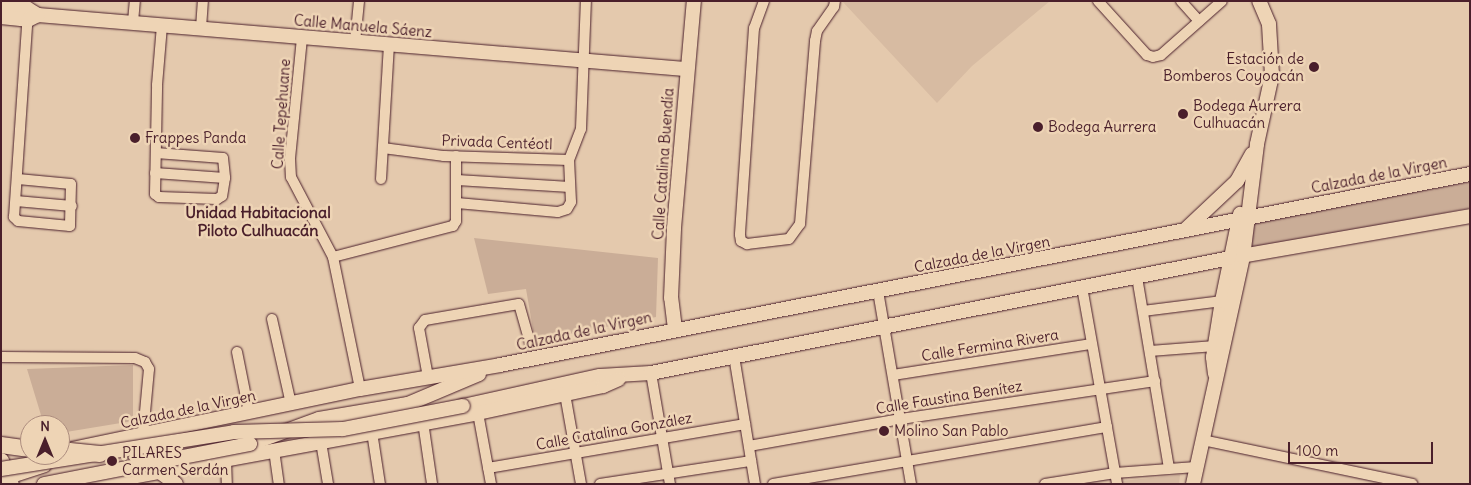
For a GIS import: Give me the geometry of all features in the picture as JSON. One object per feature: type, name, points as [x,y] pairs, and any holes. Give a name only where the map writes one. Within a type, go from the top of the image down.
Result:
[{"type":"main road","points":[[1,444],[20,447]]},
{"type":"main road","points":[[70,451],[100,454]]},
{"type":"main road","points":[[1,461],[7,476]]},
{"type":"street","points":[[133,22],[135,1]]},
{"type":"street","points":[[201,28],[203,1]]},
{"type":"street","points":[[355,42],[359,1]]},
{"type":"street","name":"Privada Centéotl","points":[[383,148],[456,156],[569,160],[581,130],[586,1]]},
{"type":"street","name":"Calle Catalina Buendía","points":[[675,329],[672,268],[685,68],[694,1]]},
{"type":"street","points":[[764,1],[754,28],[741,225],[741,241],[747,244],[789,239],[800,224],[815,41],[817,31],[834,7],[835,1]]},
{"type":"street","points":[[1098,1],[1147,55],[1153,57],[1161,55],[1222,1]]},
{"type":"street","points":[[1181,1],[1199,21]]},
{"type":"street","points":[[1193,484],[1216,375],[1223,358],[1237,258],[1257,144],[1272,75],[1269,24],[1259,1]]},
{"type":"street","name":"Calle Manuela Sáenz","points":[[1,6],[31,15]]},
{"type":"street","points":[[18,179],[71,184],[72,223],[64,228],[18,221],[14,217],[31,15]]},
{"type":"street","name":"Calle Manuela Sáenz","points":[[1,17],[31,15],[162,24],[585,62],[685,68]]},
{"type":"street","points":[[156,153],[223,158],[224,192],[216,199],[159,197],[155,194],[155,174],[162,24]]},
{"type":"street","name":"Calle Tepehuane","points":[[302,38],[290,159],[291,177],[332,257],[360,389]]},
{"type":"street","points":[[381,179],[389,44]]},
{"type":"street","points":[[1184,230],[1237,181],[1257,144]]},
{"type":"street","points":[[332,257],[453,226],[456,221],[457,203],[456,156]]},
{"type":"street","points":[[457,203],[558,212],[566,209],[571,202],[569,160]]},
{"type":"street","points":[[155,174],[225,178]]},
{"type":"street","name":"Calzada de la Virgen","points":[[70,451],[85,446],[360,389],[500,365],[675,329],[878,291],[1470,174]]},
{"type":"street","points":[[457,180],[570,187]]},
{"type":"street","points":[[16,201],[72,206]]},
{"type":"street","name":"Calzada de la Virgen","points":[[7,476],[100,454],[234,432],[343,429],[463,406],[600,376],[624,377],[651,373],[886,325],[1470,216]]},
{"type":"street","points":[[1216,375],[1215,346],[1222,301],[1237,258]]},
{"type":"street","points":[[1137,277],[1169,468]]},
{"type":"street","points":[[1082,288],[1117,484]]},
{"type":"street","points":[[878,291],[886,325],[911,484]]},
{"type":"street","points":[[1143,311],[1222,301]]},
{"type":"street","points":[[428,377],[421,324],[514,304],[522,307],[530,343]]},
{"type":"street","points":[[272,320],[291,404]]},
{"type":"street","name":"Calle Fermina Rivera","points":[[893,375],[1092,344]]},
{"type":"street","points":[[1150,352],[1215,346]]},
{"type":"street","points":[[237,352],[249,412]]},
{"type":"street","points":[[734,356],[755,484]]},
{"type":"street","points":[[1,357],[135,358],[145,362],[149,369],[143,434]]},
{"type":"street","name":"Calzada de la Virgen","points":[[44,484],[250,444],[320,419],[408,404],[500,365]]},
{"type":"street","points":[[651,373],[669,479]]},
{"type":"street","name":"Calzada de la Virgen","points":[[98,483],[146,480],[160,473],[603,386],[624,377]]},
{"type":"street","name":"Calle Faustina Benítez","points":[[749,446],[901,419],[1155,381]]},
{"type":"street","points":[[565,394],[581,484]]},
{"type":"street","points":[[478,412],[491,484]]},
{"type":"street","points":[[423,422],[432,484]]},
{"type":"street","name":"Calle Catalina González","points":[[488,468],[745,424]]},
{"type":"street","points":[[773,484],[1107,427]]},
{"type":"street","points":[[372,432],[380,484]]},
{"type":"street","points":[[117,440],[176,484]]},
{"type":"street","points":[[1202,440],[1412,484]]},
{"type":"street","points":[[321,442],[328,484]]},
{"type":"street","points":[[85,446],[79,453],[78,468],[82,475],[98,483]]},
{"type":"street","points":[[274,450],[279,484]]},
{"type":"street","points":[[226,460],[227,484]]},
{"type":"street","points":[[600,484],[669,479],[751,461]]},
{"type":"street","name":"Calzada de la Virgen","points":[[7,476],[32,471],[42,465]]},
{"type":"street","points":[[1045,484],[1115,472],[1196,467]]},
{"type":"shaded area","points":[[842,1],[1050,1],[972,66],[937,103]]},
{"type":"shaded area","points":[[1470,182],[1470,208],[1250,251],[1254,221]]},
{"type":"shaded area","points":[[474,238],[658,258],[656,317],[535,341],[526,289],[488,294]]},
{"type":"shaded area","points":[[133,365],[133,421],[70,431],[70,415],[41,415],[27,369]]},
{"type":"shaded area","points":[[1180,475],[1179,484],[1122,484],[1121,481]]},
{"type":"place","name":"Estación de Bomberos Coyoacán","points":[[1314,67]]},
{"type":"place","name":"Bodega Aurrera Culhuacán","points":[[1183,114]]},
{"type":"place","name":"Bodega Aurrera","points":[[1038,127]]},
{"type":"place","name":"Frappes Panda","points":[[135,138]]},
{"type":"place","name":"Molino San Pablo","points":[[884,431]]},
{"type":"place","name":"PILARES Carmen Serdán","points":[[112,461]]},
{"type":"district","name":"Unidad Habitacional Piloto Culhuacán","points":[[258,221]]}]
